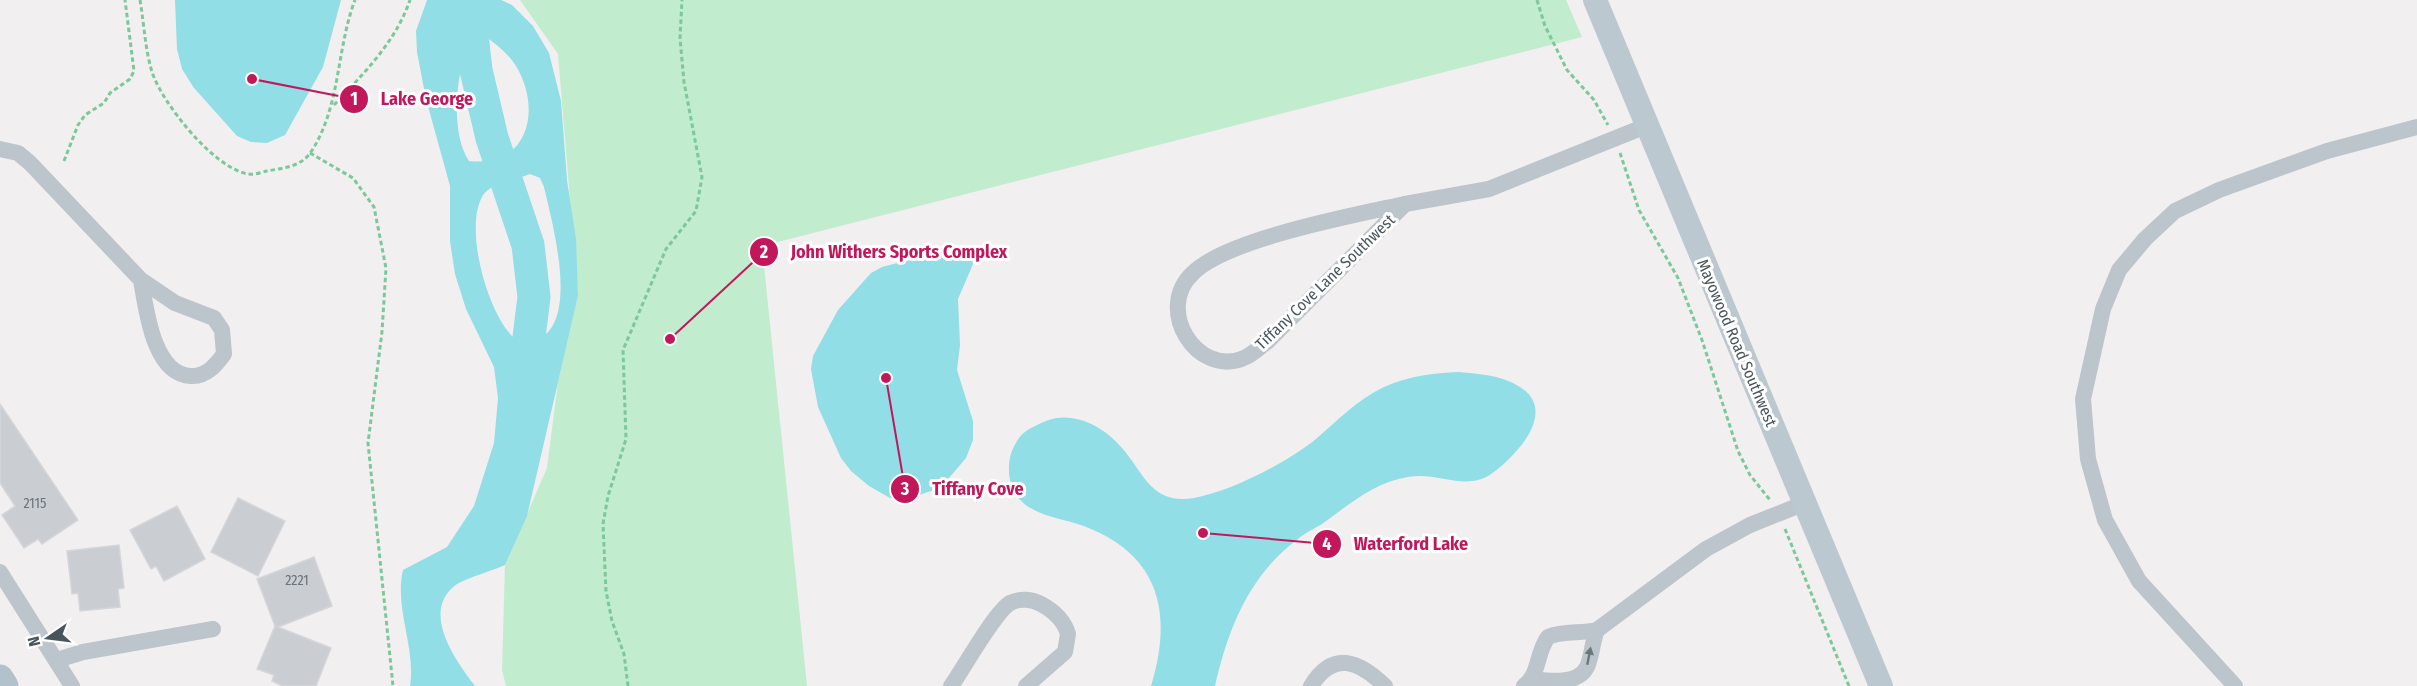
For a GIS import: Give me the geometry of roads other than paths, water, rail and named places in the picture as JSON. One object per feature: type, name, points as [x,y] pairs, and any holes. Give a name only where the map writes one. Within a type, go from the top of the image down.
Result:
[{"type":"main road","points":[[0,678],[5,686]]},
{"type":"street","name":"Mayowood Road Southwest","points":[[1595,0],[1881,686]]},
{"type":"street","name":"Tiffany Cove Lane Southwest","points":[[1405,204],[1267,342],[1244,358],[1234,360],[1212,357],[1202,352],[1183,334],[1178,314],[1181,290],[1185,281],[1203,265],[1264,239],[1405,204],[1483,191],[1646,126]]},
{"type":"street","points":[[2235,686],[2139,581],[2104,520],[2088,459],[2083,399],[2103,309],[2119,270],[2145,239],[2175,211],[2220,190],[2326,151],[2417,127]]},
{"type":"street","points":[[0,149],[18,153],[30,163],[141,280],[175,303],[214,318],[222,330],[224,354],[206,373],[183,376],[171,369],[163,359],[147,315],[141,280]]},
{"type":"street","points":[[1597,630],[1587,667],[1580,674],[1565,680],[1529,683],[1539,653],[1548,637],[1564,632],[1584,633],[1597,630],[1706,549],[1750,525],[1805,503]]},
{"type":"street","points":[[0,572],[72,686]]},
{"type":"street","points":[[951,686],[1005,607],[1020,600],[1036,601],[1046,607],[1062,620],[1068,634],[1065,651],[1026,686]]},
{"type":"street","points":[[57,660],[83,652],[213,629]]},
{"type":"street","points":[[1311,686],[1326,668],[1348,663],[1359,664],[1385,686]]},
{"type":"water","points":[[175,0],[341,0],[323,67],[285,135],[267,143],[251,142],[237,136],[194,88],[182,69],[177,49]]},
{"type":"water","points":[[427,0],[501,0],[512,5],[533,26],[549,53],[561,101],[567,180],[576,239],[578,296],[527,516],[505,565],[457,584],[446,595],[441,608],[441,622],[451,650],[475,686],[410,686],[410,657],[401,599],[403,570],[447,547],[474,506],[494,443],[498,398],[494,367],[466,309],[455,274],[450,241],[450,186],[426,99],[417,52],[416,31]],"holes":[[[475,29],[512,60],[524,83],[528,100],[525,132],[517,145],[505,155],[489,161],[469,161],[462,148],[457,114],[460,76]],[[530,174],[540,178],[544,187],[557,247],[560,294],[557,314],[550,330],[536,340],[525,342],[514,338],[504,326],[488,292],[477,250],[476,230],[477,212],[485,192],[497,185]]]},
{"type":"water","points":[[963,251],[972,258],[973,264],[958,299],[960,345],[957,370],[973,421],[973,440],[966,458],[949,478],[931,491],[913,497],[890,498],[869,486],[851,471],[841,458],[818,407],[811,369],[813,356],[838,310],[871,273],[882,267],[901,262]]},
{"type":"water","points":[[1459,372],[1506,380],[1520,387],[1531,397],[1535,409],[1534,421],[1521,446],[1501,466],[1481,479],[1461,481],[1419,476],[1386,483],[1366,493],[1302,536],[1281,553],[1254,586],[1234,624],[1215,686],[1151,686],[1160,637],[1160,614],[1156,593],[1147,574],[1133,556],[1115,542],[1091,529],[1027,506],[1020,500],[1011,484],[1010,457],[1020,437],[1046,421],[1067,418],[1088,422],[1115,440],[1143,477],[1158,492],[1179,499],[1194,498],[1241,483],[1290,457],[1316,439],[1357,404],[1384,387],[1421,376]]},
{"type":"waterway","points":[[461,0],[470,17],[476,70],[492,138],[528,245],[534,297],[523,386]]},
{"type":"place","name":"Lake George","points":[[252,79]]},
{"type":"place","name":"John Withers Sports Complex","points":[[670,339]]},
{"type":"place","name":"Tiffany Cove","points":[[886,378]]},
{"type":"place","name":"Waterford Lake","points":[[1203,533]]}]
